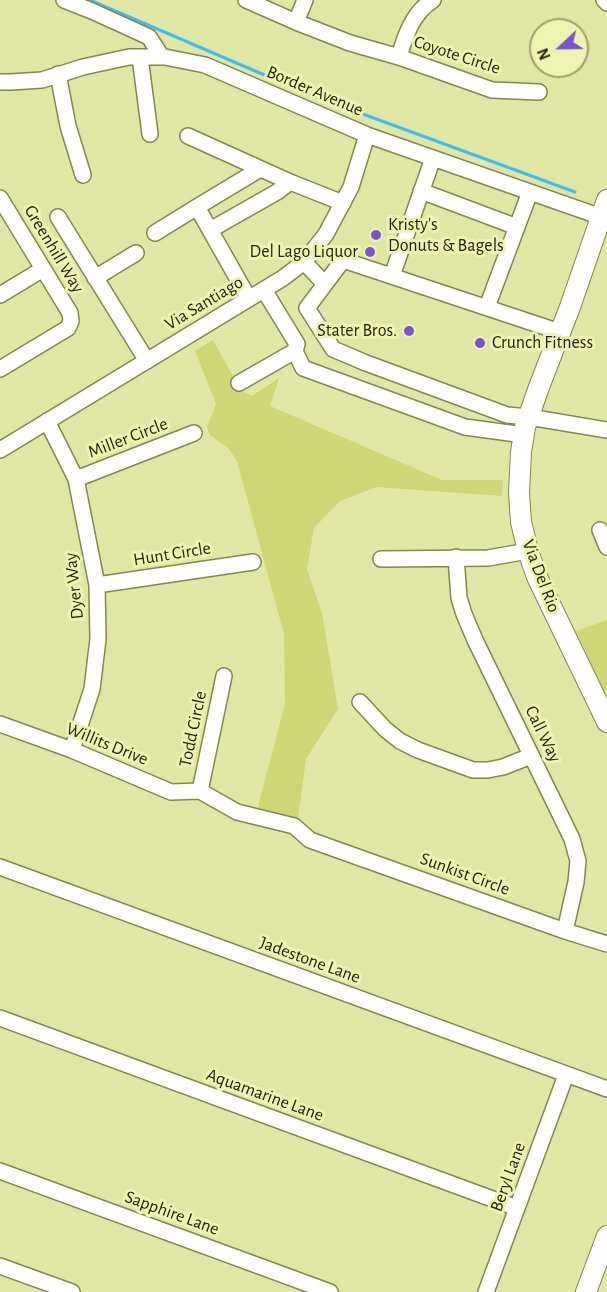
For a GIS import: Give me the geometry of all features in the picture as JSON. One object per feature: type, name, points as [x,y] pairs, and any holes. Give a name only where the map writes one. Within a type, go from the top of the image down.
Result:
[{"type":"main road","name":"Via Del Rio","points":[[605,212],[527,426],[519,473],[519,493],[521,522],[537,577],[607,722]]},
{"type":"main road","points":[[586,1292],[607,1236]]},
{"type":"street","points":[[64,0],[149,37],[162,57]]},
{"type":"street","name":"Coyote Circle","points":[[246,0],[350,43],[399,57],[492,90],[539,92]]},
{"type":"street","points":[[296,22],[305,0]]},
{"type":"street","points":[[399,57],[404,38],[414,18],[433,0]]},
{"type":"street","name":"Border Avenue","points":[[0,82],[42,80],[83,67],[129,57],[162,57],[205,65],[367,135],[530,192],[605,212]]},
{"type":"street","points":[[140,57],[150,134]]},
{"type":"street","points":[[58,75],[68,126],[83,176]]},
{"type":"street","name":"Via Santiago","points":[[0,450],[264,290],[304,262],[326,234],[351,187],[367,135]]},
{"type":"street","points":[[188,136],[343,203]]},
{"type":"street","points":[[392,276],[433,158]]},
{"type":"street","points":[[155,233],[260,169]]},
{"type":"street","points":[[210,230],[277,192],[290,182]]},
{"type":"street","points":[[421,191],[517,227]]},
{"type":"street","points":[[487,308],[530,192]]},
{"type":"street","name":"Greenhill Way","points":[[0,198],[70,313],[71,321],[68,328],[1,366]]},
{"type":"street","points":[[197,207],[249,299]]},
{"type":"street","points":[[58,217],[147,361]]},
{"type":"street","points":[[95,278],[136,253]]},
{"type":"street","points":[[527,426],[507,415],[333,349],[307,309],[343,260],[560,332]]},
{"type":"street","points":[[304,262],[325,284]]},
{"type":"street","points":[[0,295],[43,269]]},
{"type":"street","points":[[264,290],[297,344],[295,351],[303,368],[465,427],[527,426],[607,430]]},
{"type":"street","points":[[239,383],[295,351]]},
{"type":"street","name":"Dyer Way","points":[[47,421],[76,479],[97,585],[98,639],[92,689],[72,750]]},
{"type":"street","name":"Miller Circle","points":[[76,479],[194,433]]},
{"type":"street","points":[[600,530],[607,547]]},
{"type":"street","points":[[381,559],[488,558],[528,551]]},
{"type":"street","name":"Call Way","points":[[456,557],[457,583],[464,614],[572,839],[578,861],[576,882],[565,930]]},
{"type":"street","name":"Hunt Circle","points":[[97,585],[253,562]]},
{"type":"street","name":"Todd Circle","points":[[200,791],[224,676]]},
{"type":"street","points":[[360,702],[385,729],[400,741],[473,770],[503,767],[531,756]]},
{"type":"street","name":"Willits Drive","points":[[0,724],[72,750],[171,792],[200,791]]},
{"type":"street","name":"Sunkist Circle","points":[[200,791],[237,812],[294,826],[309,840],[607,944]]},
{"type":"street","name":"Jadestone Lane","points":[[0,867],[607,1089]]},
{"type":"street","name":"Aquamarine Lane","points":[[0,1018],[517,1208]]},
{"type":"street","name":"Beryl Lane","points":[[486,1292],[566,1075]]},
{"type":"street","name":"Sapphire Lane","points":[[0,1171],[330,1292]]},
{"type":"street","points":[[0,1266],[72,1292]]},
{"type":"green space","points":[[213,340],[241,391],[252,396],[279,378],[270,406],[442,480],[503,480],[502,496],[376,487],[340,501],[314,528],[307,569],[322,613],[338,709],[306,759],[297,826],[257,810],[285,704],[284,634],[237,461],[229,449],[210,435],[207,427],[216,404],[195,351]]},
{"type":"green space","points":[[607,620],[607,690],[603,692],[576,631]]},
{"type":"waterway","points":[[90,0],[311,95],[575,192]]},
{"type":"place","name":"Kristy's Donuts & Bagels","points":[[376,235]]},
{"type":"place","name":"Del Lago Liquor","points":[[370,252]]},
{"type":"place","name":"Stater Bros.","points":[[409,331]]},
{"type":"place","name":"Crunch Fitness","points":[[480,343]]}]
